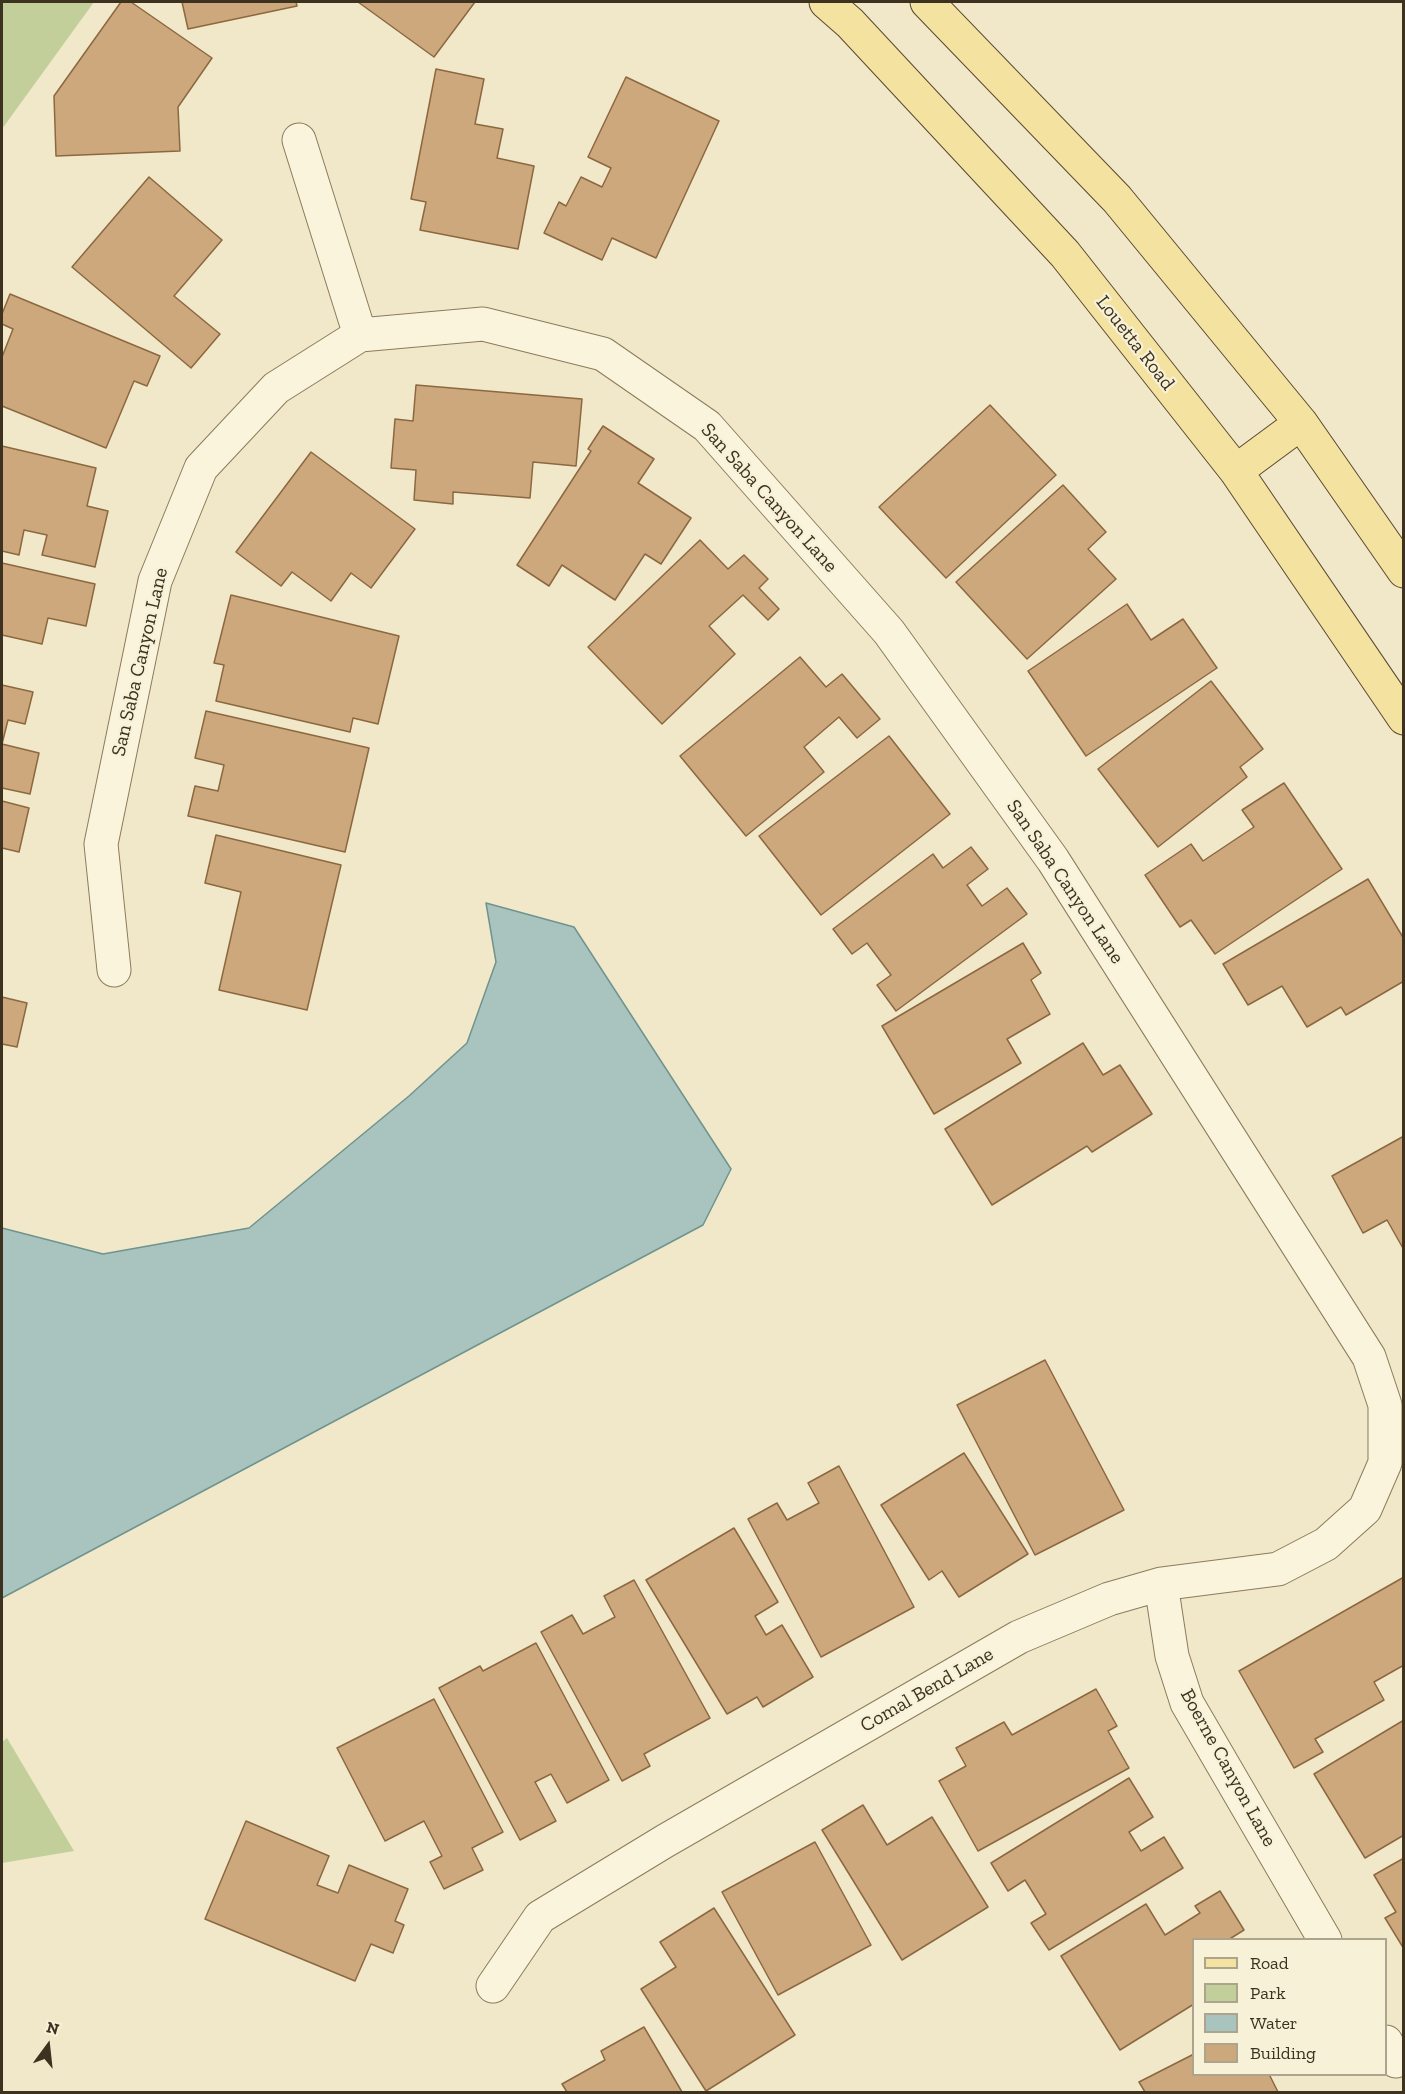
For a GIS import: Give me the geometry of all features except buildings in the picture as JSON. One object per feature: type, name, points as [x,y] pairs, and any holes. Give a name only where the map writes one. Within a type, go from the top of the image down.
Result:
[{"type":"main road","name":"Louetta Road","points":[[826,2],[850,23],[1065,254],[1236,471],[1404,718]]},
{"type":"main road","points":[[927,2],[1117,199],[1301,423],[1404,571]]},
{"type":"main road","points":[[1236,471],[1301,423]]},
{"type":"street","points":[[299,140],[360,335]]},
{"type":"street","name":"San Saba Canyon Lane","points":[[114,970],[100,844],[155,581],[201,468],[276,388],[360,335],[483,324],[603,354],[707,426],[889,632],[1053,860],[1369,1357],[1385,1405],[1394,1465]]},
{"type":"street","name":"Comal Bend Lane","points":[[493,1986],[540,1917],[664,1841],[1019,1637],[1109,1599],[1161,1584],[1278,1569],[1326,1544],[1365,1509],[1394,1465]]},
{"type":"street","name":"Boerne Canyon Lane","points":[[1161,1584],[1172,1656],[1187,1703],[1324,1938]]},
{"type":"green space","points":[[2,2],[94,2],[2,129]]},
{"type":"green space","points":[[7,1738],[74,1851],[2,1863],[2,1742]]},
{"type":"water","points":[[486,903],[574,927],[731,1169],[703,1225],[2,1598],[2,1228],[103,1254],[249,1228],[409,1096],[467,1043],[496,962]]}]
